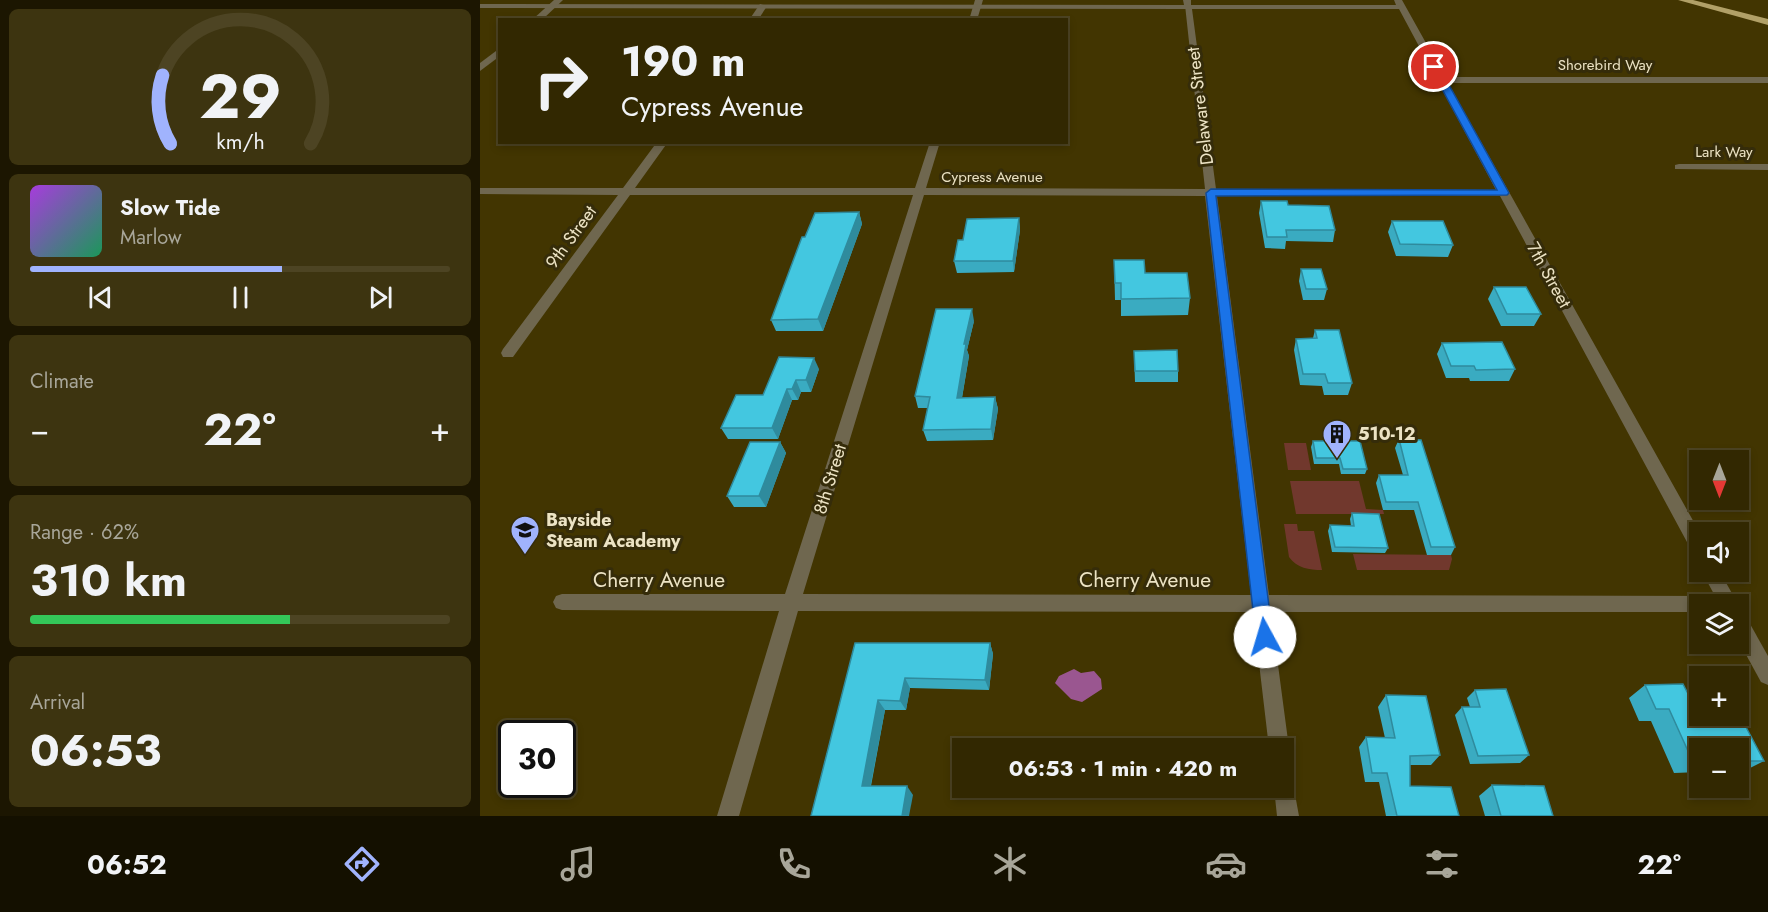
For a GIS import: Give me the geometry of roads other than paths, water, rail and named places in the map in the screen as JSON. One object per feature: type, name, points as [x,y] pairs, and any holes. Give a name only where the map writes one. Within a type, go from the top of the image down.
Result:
[{"type":"highway","points":[[1682,0],[1768,22]]},
{"type":"highway","points":[[1724,0],[1768,11]]},
{"type":"street","points":[[538,18],[555,3]]},
{"type":"street","points":[[480,6],[555,3],[1400,4]]},
{"type":"street","points":[[754,18],[765,3]]},
{"type":"street","points":[[974,18],[978,3]]},
{"type":"street","name":"Delaware Street","points":[[1188,3],[1278,738]]},
{"type":"street","name":"7th Street","points":[[1400,4],[1689,530]]},
{"type":"street","points":[[480,68],[498,53]]},
{"type":"street","name":"Shorebird Way","points":[[1442,80],[1768,80]]},
{"type":"street","name":"9th Street","points":[[508,353],[662,144]]},
{"type":"street","name":"8th Street","points":[[728,816],[934,144]]},
{"type":"street","name":"Lark Way","points":[[1679,167],[1768,167]]},
{"type":"street","name":"Cypress Avenue","points":[[480,191],[1503,193]]},
{"type":"street","name":"Cherry Avenue","points":[[562,602],[1689,604]]},
{"type":"street","points":[[1749,641],[1768,675]]},
{"type":"street","points":[[1286,798],[1288,816]]},
{"type":"place","name":"510-12","points":[[1337,460]]},
{"type":"place","name":"Bayside Steam Academy","points":[[525,556]]}]
